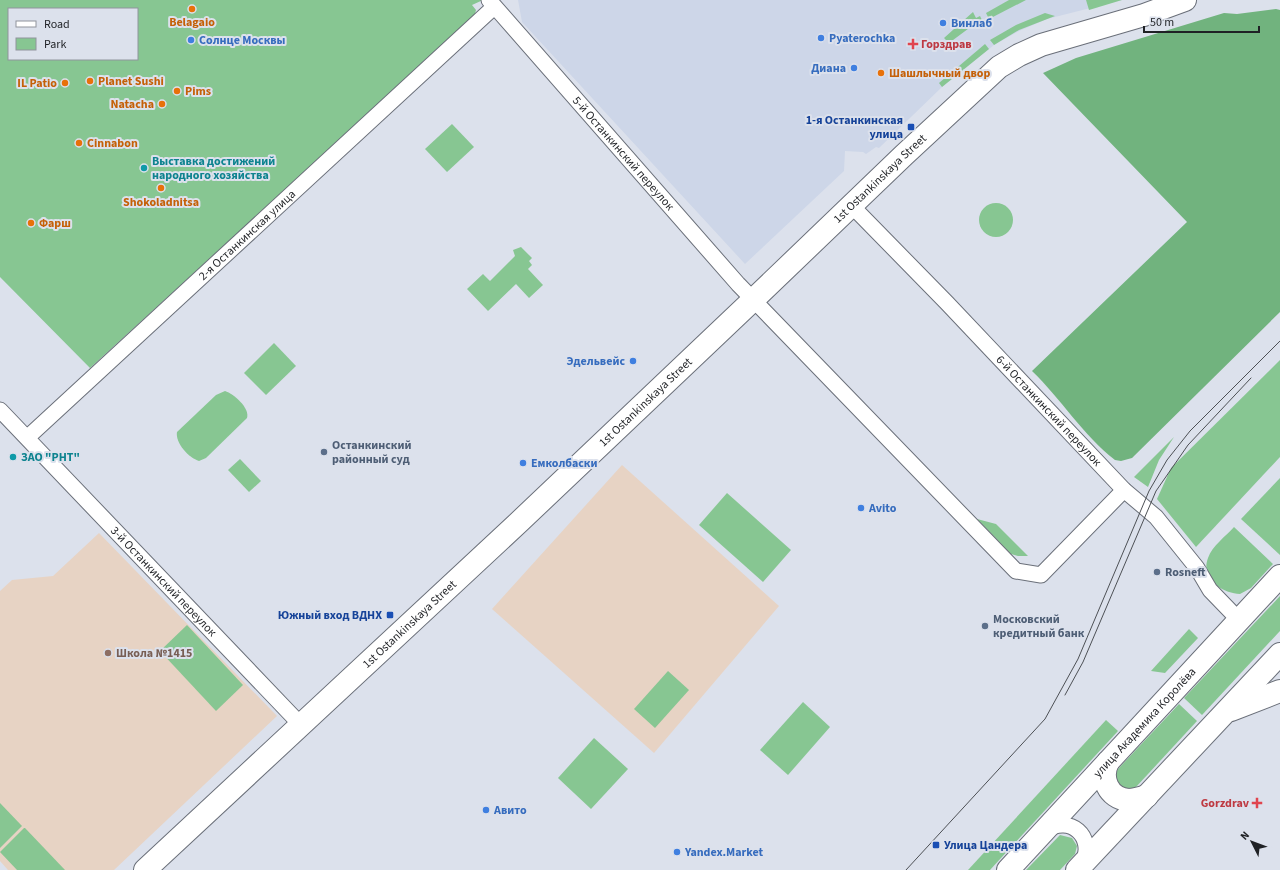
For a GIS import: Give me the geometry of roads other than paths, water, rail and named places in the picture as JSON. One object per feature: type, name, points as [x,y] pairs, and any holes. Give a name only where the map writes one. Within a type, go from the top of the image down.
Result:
[{"type":"street","name":"1st Ostankinskaya Street","points":[[145,870],[753,300],[913,146],[999,67],[1040,45],[1144,14],[1185,0]]},
{"type":"street","name":"5-й Останкинский переулок","points":[[491,3],[753,300],[1016,571],[1041,575],[1124,490]]},
{"type":"street","name":"2-я Останкинская улица","points":[[28,437],[491,3]]},
{"type":"street","name":"6-й Останкинский переулок","points":[[852,206],[947,303],[1124,490],[1156,517],[1197,568],[1210,590],[1239,620]]},
{"type":"street","points":[[0,410],[28,437]]},
{"type":"street","name":"3-й Останкинский переулок","points":[[28,437],[301,725]]},
{"type":"street","name":"улица Академика Королёва","points":[[1008,870],[1280,576]]},
{"type":"street","points":[[1080,866],[1280,654]]},
{"type":"street","points":[[1225,713],[1276,696]]},
{"type":"street","points":[[1108,762],[1104,769],[1104,778],[1113,793],[1121,798],[1129,800],[1147,796]]},
{"type":"street","points":[[1045,831],[1053,826],[1062,824],[1072,827],[1079,832],[1084,838],[1087,846],[1087,854],[1080,866]]},
{"type":"tram line","points":[[906,870],[1045,719],[1078,659],[1149,491],[1167,460],[1190,431],[1280,341]]},
{"type":"tram line","points":[[1065,695],[1083,662],[1156,491],[1188,445],[1251,378]]},
{"type":"place","name":"Belagaio","points":[[192,9]]},
{"type":"place","name":"Винлаб","points":[[943,23]]},
{"type":"place","name":"Pyaterochka","points":[[821,38]]},
{"type":"place","name":"Солнце Москвы","points":[[191,40]]},
{"type":"place","name":"Горздрав","points":[[913,44]]},
{"type":"place","name":"Диана","points":[[854,68]]},
{"type":"place","name":"Шашлычный двор","points":[[881,73]]},
{"type":"place","name":"Planet Sushi","points":[[90,81]]},
{"type":"place","name":"IL Patio","points":[[65,83]]},
{"type":"place","name":"Pims","points":[[177,91]]},
{"type":"place","name":"Natacha","points":[[162,104]]},
{"type":"place","name":"1-я Останкинская улица","points":[[911,127]]},
{"type":"place","name":"Cinnabon","points":[[79,143]]},
{"type":"place","name":"Выставка достижений народного хозяйства","points":[[144,168]]},
{"type":"place","name":"Shokoladnitsa","points":[[161,188]]},
{"type":"place","name":"Фарш","points":[[31,223]]},
{"type":"place","name":"Эдельвейс","points":[[633,361]]},
{"type":"place","name":"Останкинский районный суд","points":[[324,452]]},
{"type":"place","name":"ЗАО \"РНТ\"","points":[[13,457]]},
{"type":"place","name":"Емколбаски","points":[[523,463]]},
{"type":"place","name":"Avito","points":[[861,508]]},
{"type":"place","name":"Rosneft","points":[[1157,572]]},
{"type":"place","name":"Южный вход ВДНХ","points":[[390,615]]},
{"type":"place","name":"Московский кредитный банк","points":[[985,626]]},
{"type":"place","name":"Школа №1415","points":[[108,653]]},
{"type":"place","name":"Gorzdrav","points":[[1257,803]]},
{"type":"place","name":"Авито","points":[[486,810]]},
{"type":"place","name":"Улица Цандера","points":[[936,845]]},
{"type":"place","name":"Yandex.Market","points":[[677,852]]}]
